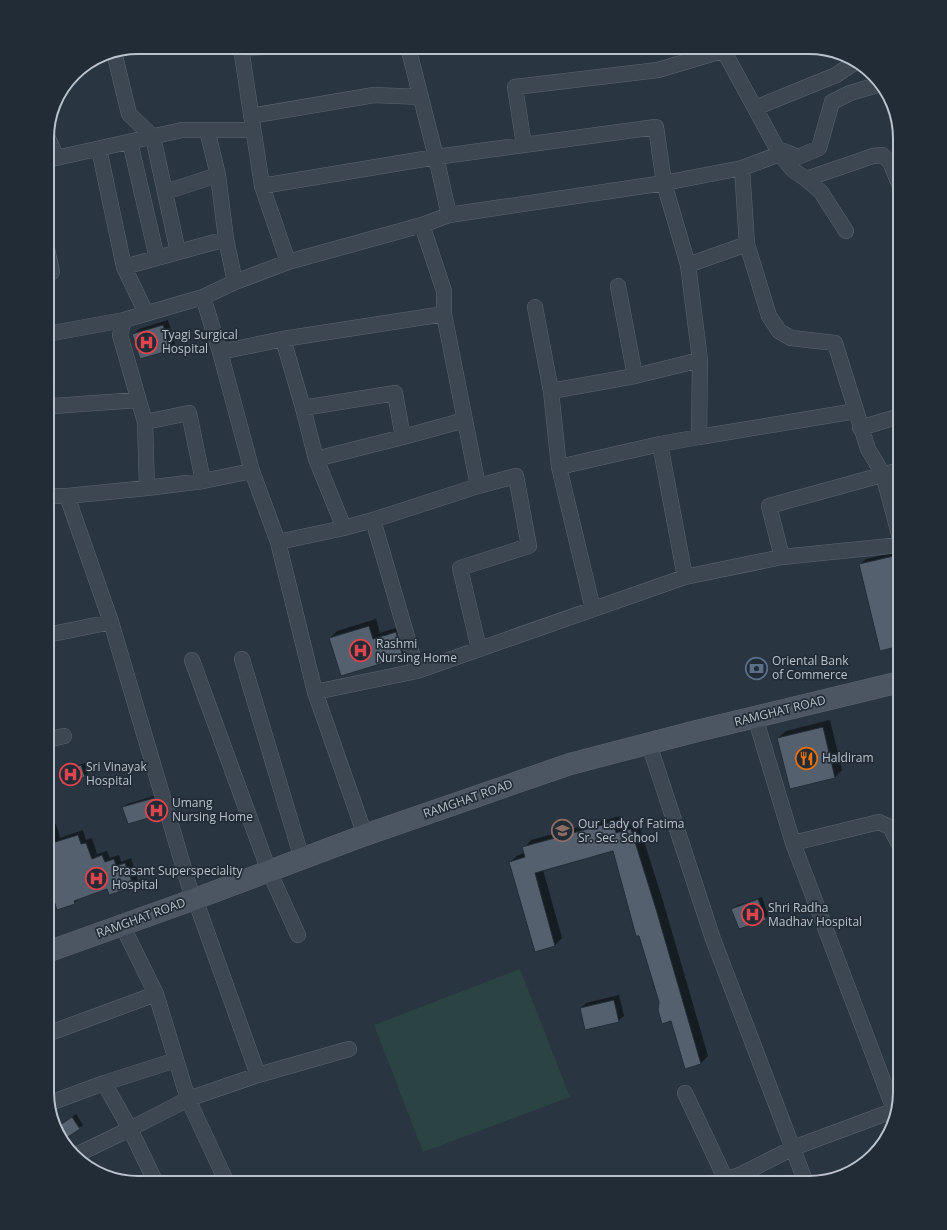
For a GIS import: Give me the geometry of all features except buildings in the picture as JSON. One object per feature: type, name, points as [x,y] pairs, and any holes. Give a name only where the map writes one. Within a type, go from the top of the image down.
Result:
[{"type":"main road","name":"RAMGHAT ROAD","points":[[54,949],[122,925],[193,894],[567,755],[694,721],[893,674]]},
{"type":"main road","name":"RAMGHAT ROAD","points":[[268,866],[299,849],[570,764],[697,731],[893,684]]},
{"type":"main road","name":"RAMGHAT ROAD","points":[[54,937],[193,894]]},
{"type":"street","points":[[242,54],[262,186],[288,262]]},
{"type":"street","points":[[410,54],[449,215]]},
{"type":"street","points":[[524,145],[515,87],[658,70],[708,54]]},
{"type":"street","points":[[726,54],[779,152],[793,170],[821,192],[846,231]]},
{"type":"street","points":[[115,57],[129,114],[153,136],[178,252]]},
{"type":"street","points":[[755,108],[836,75],[851,65]]},
{"type":"street","points":[[54,333],[124,320],[204,297],[235,282],[288,262],[422,225],[449,215],[664,183],[742,168],[779,152],[798,157],[819,148],[832,102],[850,93],[875,86]]},
{"type":"street","points":[[54,159],[182,130],[207,130],[252,123],[374,95],[421,96]]},
{"type":"street","points":[[262,186],[436,157],[656,127],[664,183],[688,265],[700,360],[699,437]]},
{"type":"street","points":[[207,130],[218,175],[226,239],[235,282]]},
{"type":"street","points":[[130,142],[157,258]]},
{"type":"street","points":[[99,149],[124,267],[146,313]]},
{"type":"street","points":[[806,179],[872,156],[882,155],[890,162],[893,169]]},
{"type":"street","points":[[742,168],[747,244],[769,316],[778,331],[791,338],[835,343],[860,428],[868,449],[883,474],[893,512]]},
{"type":"street","points":[[165,192],[218,175]]},
{"type":"street","points":[[422,225],[444,291],[444,314],[478,486]]},
{"type":"street","points":[[124,267],[226,239]]},
{"type":"street","points":[[688,265],[747,244]]},
{"type":"street","points":[[618,286],[635,376]]},
{"type":"street","points":[[204,297],[252,471],[278,542],[315,692],[363,830]]},
{"type":"street","points":[[535,307],[551,391],[559,467],[593,609]]},
{"type":"street","points":[[220,352],[284,339],[444,314]]},
{"type":"street","points":[[124,320],[120,335],[145,422],[147,488]]},
{"type":"street","points":[[284,339],[304,408],[316,459],[344,528]]},
{"type":"street","points":[[551,391],[635,376],[700,360]]},
{"type":"street","points":[[304,408],[394,393],[403,438]]},
{"type":"street","points":[[54,406],[138,400]]},
{"type":"street","points":[[559,467],[660,444],[856,411]]},
{"type":"street","points":[[145,422],[189,413],[204,481]]},
{"type":"street","points":[[860,428],[893,418]]},
{"type":"street","points":[[316,459],[403,438],[465,420]]},
{"type":"street","points":[[660,444],[686,577]]},
{"type":"street","points":[[54,496],[147,488],[204,481],[252,471]]},
{"type":"street","points":[[782,557],[768,506],[893,472]]},
{"type":"street","points":[[278,542],[344,528],[373,520],[478,486],[516,476],[529,546],[460,568],[479,649]]},
{"type":"street","points":[[67,496],[110,622],[182,866],[258,1075]]},
{"type":"street","points":[[373,520],[417,671]]},
{"type":"street","points":[[315,692],[417,671],[686,577],[782,557],[893,546]]},
{"type":"street","points":[[54,634],[110,622]]},
{"type":"street","points":[[242,659],[299,849]]},
{"type":"street","points":[[192,660],[268,866],[298,935]]},
{"type":"street","points":[[755,718],[793,843],[892,1103]]},
{"type":"street","points":[[54,738],[64,736]]},
{"type":"street","points":[[649,744],[713,939],[803,1176]]},
{"type":"street","points":[[793,843],[879,822],[890,827],[893,833]]},
{"type":"street","points":[[122,925],[156,994],[188,1099],[224,1176]]},
{"type":"street","points":[[54,1031],[156,994]]},
{"type":"street","points":[[81,1153],[188,1099],[258,1075],[349,1049]]},
{"type":"street","points":[[55,1101],[104,1083],[176,1060]]},
{"type":"street","points":[[104,1083],[130,1129],[150,1176]]},
{"type":"street","points":[[685,1093],[724,1176]]},
{"type":"street","points":[[748,1176],[793,1148],[890,1113]]},
{"type":"green space","points":[[520,969],[570,1097],[423,1152],[374,1025]]},
{"type":"place","name":"Tyagi Surgical Hospital","points":[[146,342]]},
{"type":"place","name":"Rashmi Nursing Home","points":[[360,651]]},
{"type":"place","name":"Oriental Bank of Commerce","points":[[756,668]]},
{"type":"place","name":"Haldiram","points":[[806,758]]},
{"type":"place","name":"Sri Vinayak Hospital","points":[[71,774]]},
{"type":"place","name":"Umang Nursing Home","points":[[156,810]]},
{"type":"place","name":"Our Lady of Fatima Sr. Sec. School","points":[[563,831]]},
{"type":"place","name":"Prasant Superspeciality Hospital","points":[[96,878]]},
{"type":"place","name":"Shri Radha Madhav Hospital","points":[[752,915]]}]
